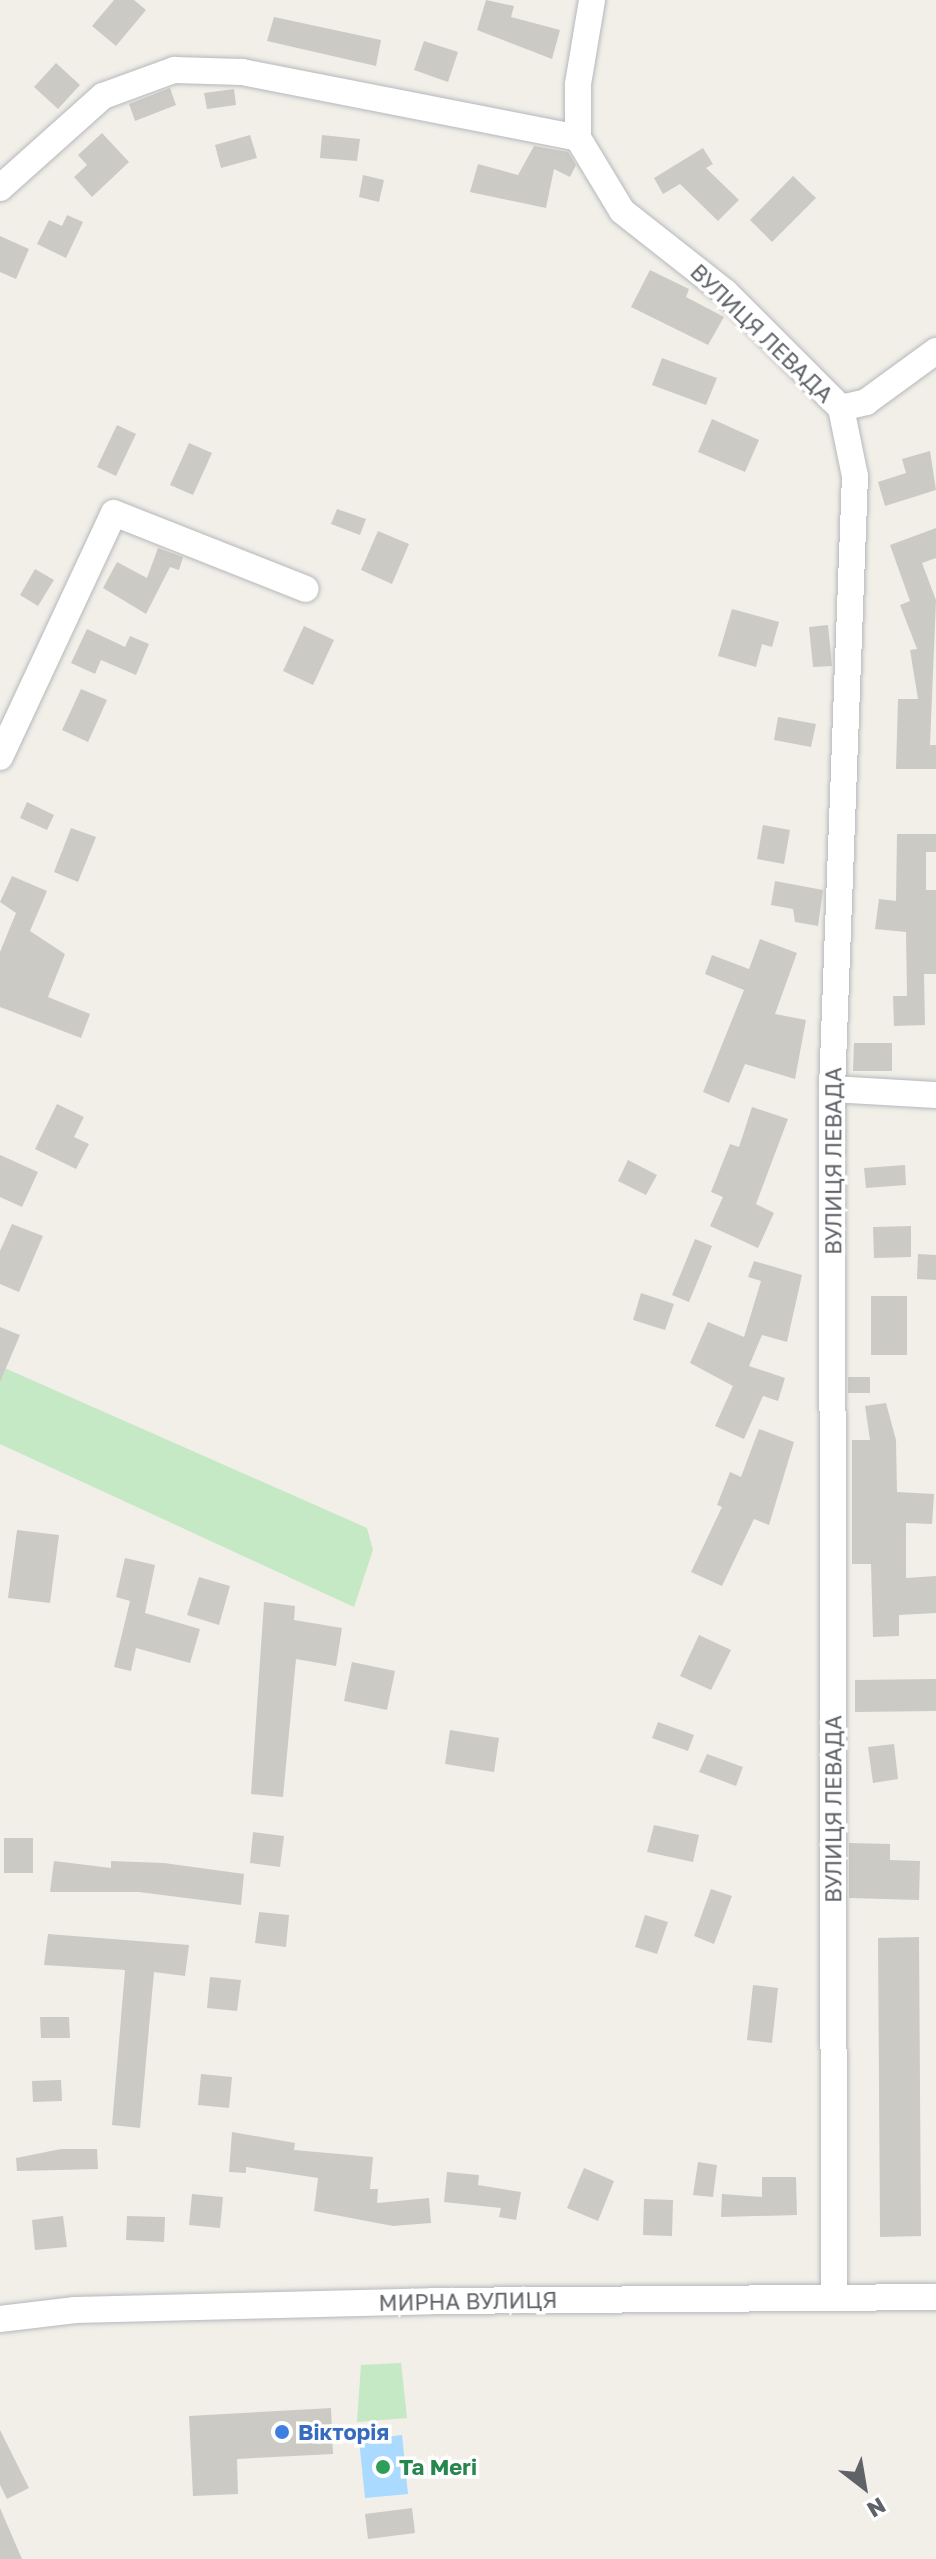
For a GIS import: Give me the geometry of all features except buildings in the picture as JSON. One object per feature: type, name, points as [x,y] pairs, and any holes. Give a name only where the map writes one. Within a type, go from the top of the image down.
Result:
[{"type":"street","points":[[0,188],[103,96],[174,70],[242,72],[578,138],[578,84],[592,0]]},
{"type":"street","name":"ВУЛИЦЯ ЛЕВАДА","points":[[578,138],[622,211],[725,292],[841,408],[855,476],[832,1089],[834,2296]]},
{"type":"street","points":[[841,408],[866,402],[936,351]]},
{"type":"street","points":[[0,757],[114,513],[306,589]]},
{"type":"street","points":[[832,1089],[936,1095]]},
{"type":"street","name":"МИРНА ВУЛИЦЯ","points":[[0,2319],[131,2308],[936,2297]]},
{"type":"green space","points":[[0,1366],[367,1528],[373,1550],[354,1607],[0,1444]]},
{"type":"green space","points":[[401,2363],[407,2418],[357,2422],[361,2365]]},
{"type":"water","name":"Ta Meri","points":[[402,2435],[408,2494],[365,2498],[359,2440]]},
{"type":"place","name":"Вікторія","points":[[282,2432]]},
{"type":"place","name":"Ta Meri","points":[[383,2467]]}]
